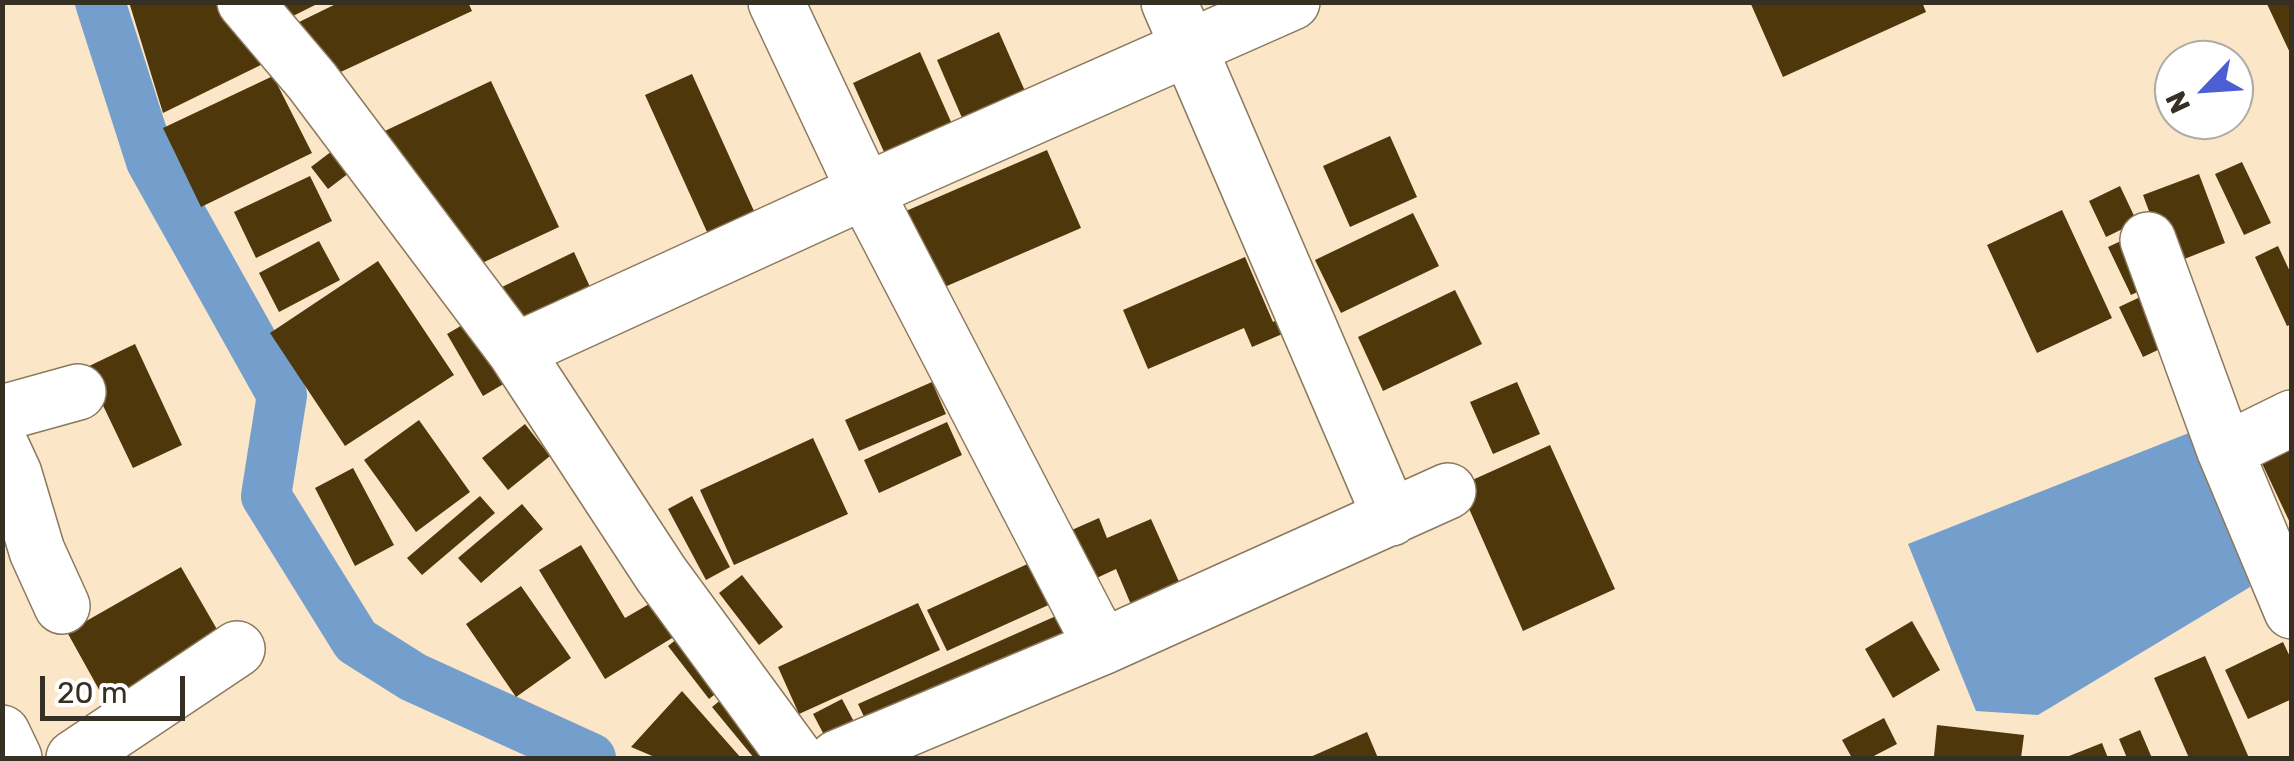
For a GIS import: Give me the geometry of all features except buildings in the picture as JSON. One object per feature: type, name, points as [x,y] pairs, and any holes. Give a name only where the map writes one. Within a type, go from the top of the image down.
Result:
[{"type":"street","points":[[245,2],[312,81],[515,350],[661,574],[796,758]]},
{"type":"street","points":[[776,2],[865,192],[1102,647]]},
{"type":"street","points":[[515,350],[865,192],[1179,25],[1292,2]]},
{"type":"street","points":[[1179,25],[1392,518]]},
{"type":"street","points":[[2148,240],[2225,451],[2292,610]]},
{"type":"street","points":[[2,414],[78,392]]},
{"type":"street","points":[[2225,451],[2292,418]]},
{"type":"street","points":[[2,448],[14,474],[20,562],[62,606]]},
{"type":"street","points":[[838,758],[1102,647],[1448,492]]},
{"type":"street","points":[[74,758],[237,649]]},
{"type":"street","points":[[2,732],[14,758]]},
{"type":"water","points":[[2194,431],[2226,483],[2250,587],[2038,715],[1976,711],[1908,544]]},
{"type":"waterway","points":[[100,2],[151,161],[282,395],[266,496],[356,641],[413,677],[591,758]]}]
